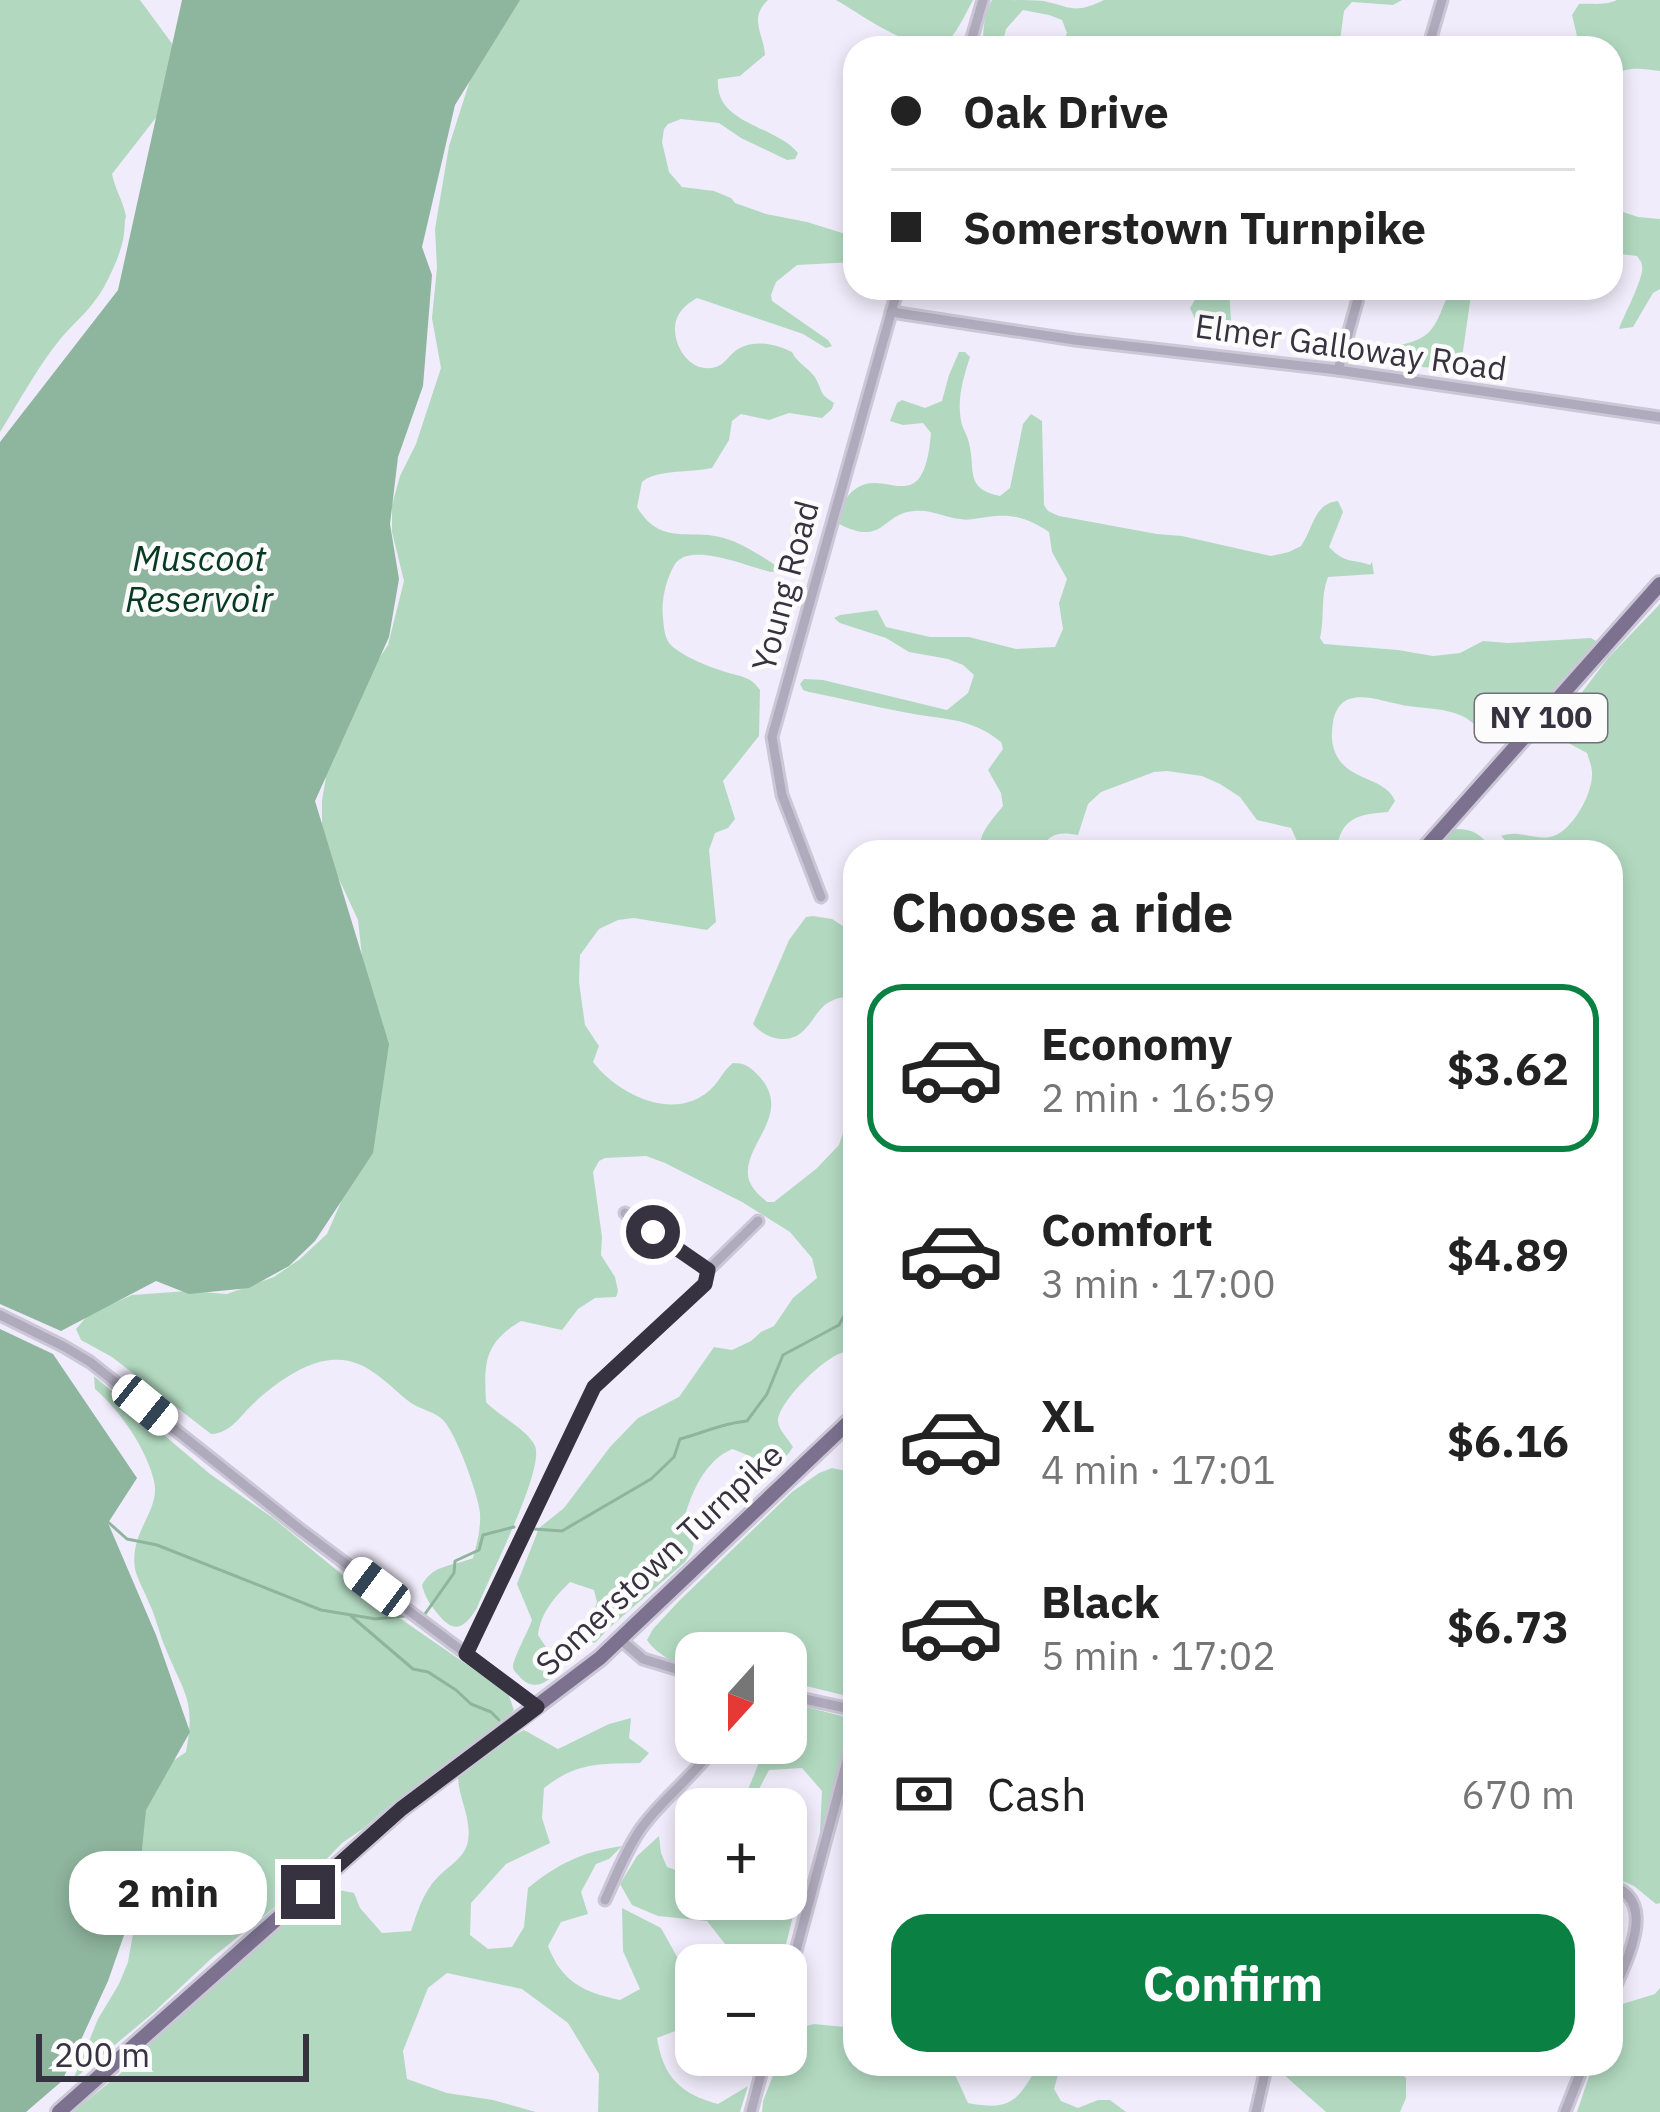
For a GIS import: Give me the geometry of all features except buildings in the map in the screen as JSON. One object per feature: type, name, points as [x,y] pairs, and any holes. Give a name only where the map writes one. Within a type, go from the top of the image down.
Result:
[{"type":"main road","name":"NY 100","points":[[1433,840],[1660,584]]},
{"type":"main road","name":"Somerstown Turnpike","points":[[59,2112],[401,1809],[620,1639],[843,1427]]},
{"type":"street","points":[[972,36],[983,0]]},
{"type":"street","points":[[1432,36],[1442,0]]},
{"type":"street","name":"Young Road","points":[[821,897],[782,795],[772,737],[894,300]]},
{"type":"street","points":[[1337,370],[1357,300]]},
{"type":"street","name":"Elmer Galloway Road","points":[[891,312],[1660,417]]},
{"type":"street","points":[[625,1214],[708,1270]]},
{"type":"street","points":[[466,1654],[594,1387],[705,1284],[708,1270],[758,1221]]},
{"type":"street","points":[[0,1315],[90,1362],[301,1531],[537,1707]]},
{"type":"street","points":[[620,1639],[643,1659],[675,1669]]},
{"type":"street","points":[[807,1700],[843,1707]]},
{"type":"street","points":[[605,1900],[641,1828],[701,1764]]},
{"type":"street","points":[[798,1944],[843,1776]]},
{"type":"street","points":[[1623,1891],[1632,1896],[1639,1916],[1623,1966]]},
{"type":"street","points":[[752,2112],[761,2076]]},
{"type":"street","points":[[1256,2112],[1264,2076]]},
{"type":"street","points":[[1565,2112],[1579,2076]]},
{"type":"shaded area","points":[[0,0],[140,0],[184,60],[158,115],[112,174],[126,216],[110,275],[95,301],[45,360],[0,432]]},
{"type":"shaded area","points":[[518,0],[768,0],[758,20],[765,55],[740,76],[718,79],[719,94],[735,115],[788,144],[798,153],[795,159],[787,160],[719,123],[681,119],[664,129],[669,172],[682,187],[714,191],[766,214],[843,233],[843,263],[797,265],[776,282],[771,295],[772,301],[832,346],[826,348],[803,334],[697,298],[677,318],[678,344],[699,367],[716,367],[745,346],[779,347],[792,352],[834,403],[822,418],[789,413],[769,420],[741,414],[732,421],[729,440],[712,468],[665,473],[642,482],[637,507],[656,527],[730,540],[778,571],[693,555],[675,564],[664,597],[664,628],[670,644],[698,661],[746,678],[760,690],[759,736],[723,781],[735,819],[715,833],[709,850],[716,922],[707,930],[634,918],[618,920],[599,929],[580,955],[579,982],[585,1025],[599,1046],[593,1062],[634,1095],[667,1104],[684,1103],[714,1086],[733,1063],[757,1074],[771,1103],[748,1167],[749,1180],[767,1202],[774,1202],[816,1169],[839,1145],[843,1133],[843,1353],[805,1380],[780,1413],[778,1421],[793,1447],[787,1456],[766,1462],[732,1449],[707,1469],[684,1519],[695,1537],[685,1562],[596,1642],[584,1640],[597,1602],[594,1590],[570,1582],[564,1588],[545,1612],[538,1635],[559,1667],[551,1678],[535,1685],[513,1668],[532,1620],[517,1584],[539,1528],[564,1508],[638,1418],[679,1397],[714,1347],[732,1350],[774,1326],[793,1298],[817,1278],[812,1258],[790,1232],[665,1163],[646,1156],[599,1161],[593,1172],[601,1255],[618,1291],[616,1297],[595,1298],[578,1309],[562,1330],[521,1321],[493,1346],[486,1365],[486,1402],[531,1440],[536,1459],[524,1500],[477,1608],[458,1627],[437,1613],[422,1585],[438,1569],[473,1558],[480,1513],[466,1464],[439,1417],[411,1403],[362,1365],[324,1361],[277,1384],[230,1427],[211,1434],[112,1357],[81,1340],[76,1329],[89,1314],[132,1295],[227,1294],[274,1277],[327,1234],[348,1186],[365,984],[358,920],[326,851],[322,801],[330,752],[388,645],[404,581],[392,532],[392,505],[441,368],[432,318],[435,229],[449,146],[472,74]]},
{"type":"shaded area","points":[[836,0],[973,0],[952,36],[899,36]]},
{"type":"shaded area","points":[[992,0],[1044,1],[1074,8],[1104,0],[1402,0],[1393,5],[1352,2],[1344,11],[1341,36],[1066,36],[1062,20],[1023,10],[1004,36],[984,36]]},
{"type":"shaded area","points":[[1660,0],[1660,71],[1623,72],[1623,36],[1577,36],[1572,15],[1579,4]]},
{"type":"shaded area","points":[[1623,212],[1660,219],[1660,289],[1633,327],[1619,329],[1642,271],[1637,256],[1623,254]]},
{"type":"shaded area","points":[[1195,300],[1230,300],[1232,338],[1196,321],[1190,308]]},
{"type":"shaded area","points":[[1446,300],[1470,300],[1462,358],[1444,366],[1424,367],[1385,356],[1388,347],[1424,336]]},
{"type":"shaded area","points":[[959,352],[965,352],[970,357],[960,416],[976,483],[1000,496],[1010,488],[1023,424],[1031,414],[1042,421],[1044,505],[1059,516],[1271,556],[1301,546],[1319,512],[1338,501],[1343,512],[1329,547],[1345,559],[1372,562],[1374,574],[1328,577],[1320,638],[1324,644],[1433,656],[1460,653],[1483,641],[1596,641],[1536,710],[1496,740],[1451,712],[1360,697],[1343,703],[1332,727],[1338,758],[1391,793],[1395,801],[1388,812],[1352,820],[1339,840],[1296,840],[1291,828],[1257,820],[1240,797],[1220,784],[1167,771],[1101,792],[1088,804],[1078,835],[981,840],[1003,806],[988,770],[1003,749],[1001,742],[966,723],[809,692],[800,684],[804,679],[823,680],[947,710],[968,693],[974,675],[963,665],[909,652],[886,638],[840,623],[834,618],[840,615],[877,610],[886,627],[930,637],[969,637],[1016,649],[1055,647],[1063,629],[1059,603],[1067,579],[1052,552],[1049,532],[1042,527],[1012,516],[963,520],[920,511],[903,513],[873,531],[837,523],[846,499],[860,486],[910,485],[919,478],[931,433],[923,423],[890,421],[902,400],[925,408],[942,401]]},
{"type":"shaded area","points":[[1660,604],[1660,1903],[1656,1904],[1623,1881],[1623,840],[1505,840],[1501,836],[1550,837],[1566,828],[1579,811],[1589,791],[1592,768],[1587,753],[1561,735],[1564,716],[1608,658]]},
{"type":"shaded area","points":[[1455,829],[1468,830],[1484,840],[1444,840]]},
{"type":"shaded area","points":[[806,917],[832,919],[843,926],[843,998],[826,1004],[800,1034],[772,1037],[753,1024],[789,940]]},
{"type":"shaded area","points":[[94,1376],[210,1474],[273,1518],[372,1599],[508,1693],[514,1710],[485,1739],[342,1843],[301,1886],[73,2080],[128,1962],[143,1878],[126,1833],[163,1768],[186,1752],[190,1720],[183,1687],[135,1569],[136,1543],[153,1502],[154,1481],[131,1431],[95,1389]]},
{"type":"shaded area","points":[[843,1470],[843,1695],[807,1686],[807,1632],[675,1632],[675,1662],[647,1640],[679,1601],[792,1492],[819,1473]]},
{"type":"shaded area","points":[[807,1707],[843,1716],[843,1750],[820,1833],[822,1791],[802,1768],[769,1770],[760,1788],[749,1788],[758,1764],[807,1764]]},
{"type":"shaded area","points":[[631,1718],[629,1738],[649,1753],[640,1763],[578,1769],[544,1788],[542,1818],[550,1843],[506,1864],[471,1903],[470,1935],[488,1949],[512,1947],[524,1927],[528,1888],[572,1860],[622,1846],[596,1864],[581,1892],[588,1914],[561,1922],[548,1946],[575,1984],[620,2000],[640,1989],[623,1951],[622,1908],[661,1928],[675,1953],[675,2031],[657,2038],[664,2063],[684,2089],[718,2104],[748,2086],[740,2112],[598,2112],[599,2074],[568,2023],[522,1989],[447,1973],[428,1988],[403,2051],[407,2079],[447,2093],[536,2112],[73,2112],[122,2072],[154,2072],[134,2056],[288,1920],[339,1890],[354,1893],[360,1908],[382,1933],[411,1931],[428,1890],[466,1847],[469,1832],[458,1773],[484,1751],[524,1730],[558,1749]]},
{"type":"shaded area","points":[[659,1836],[667,1867],[675,1870],[675,1918],[632,1905],[620,1884],[637,1856]]},
{"type":"shaded area","points":[[697,1920],[792,1920],[786,1944],[725,1944],[707,1921]]},
{"type":"shaded area","points":[[1660,1988],[1660,2112],[1577,2112],[1589,2076],[1623,2076],[1623,2004]]},
{"type":"shaded area","points":[[814,2024],[843,2027],[843,2076],[955,2076],[968,2103],[995,2106],[1013,2100],[1031,2076],[1058,2076],[1054,2089],[1061,2101],[1078,2108],[1110,2100],[1126,2112],[762,2112],[773,2076],[807,2076],[807,2027]]},
{"type":"shaded area","points":[[1285,2076],[1406,2078],[1400,2112],[1326,2112]]},
{"type":"water","name":"Muscoot Reservoir","points":[[182,0],[520,0],[455,105],[422,247],[432,275],[423,386],[398,457],[390,524],[399,579],[389,637],[315,801],[389,1044],[373,1153],[315,1241],[289,1266],[249,1288],[189,1294],[156,1281],[61,1331],[0,1304],[0,442],[118,290]]},
{"type":"water","points":[[0,1329],[53,1354],[137,1478],[108,1523],[156,1635],[190,1732],[146,1810],[137,1898],[108,1981],[62,2081],[26,2112],[0,2112]]},
{"type":"waterway","points":[[534,1529],[562,1531],[651,1479],[674,1457],[680,1439],[747,1421],[767,1394],[783,1355],[839,1325],[843,1318]]},
{"type":"waterway","points":[[108,1522],[127,1539],[157,1545],[321,1610],[376,1619],[404,1616]]},
{"type":"waterway","points":[[425,1614],[454,1573],[455,1561],[479,1550],[483,1535],[514,1527]]},
{"type":"waterway","points":[[351,1616],[413,1669],[428,1672],[499,1720]]},
{"type":"route","points":[[308,1892],[401,1809],[537,1707],[466,1654],[594,1387],[705,1284],[708,1270],[653,1232]]}]
